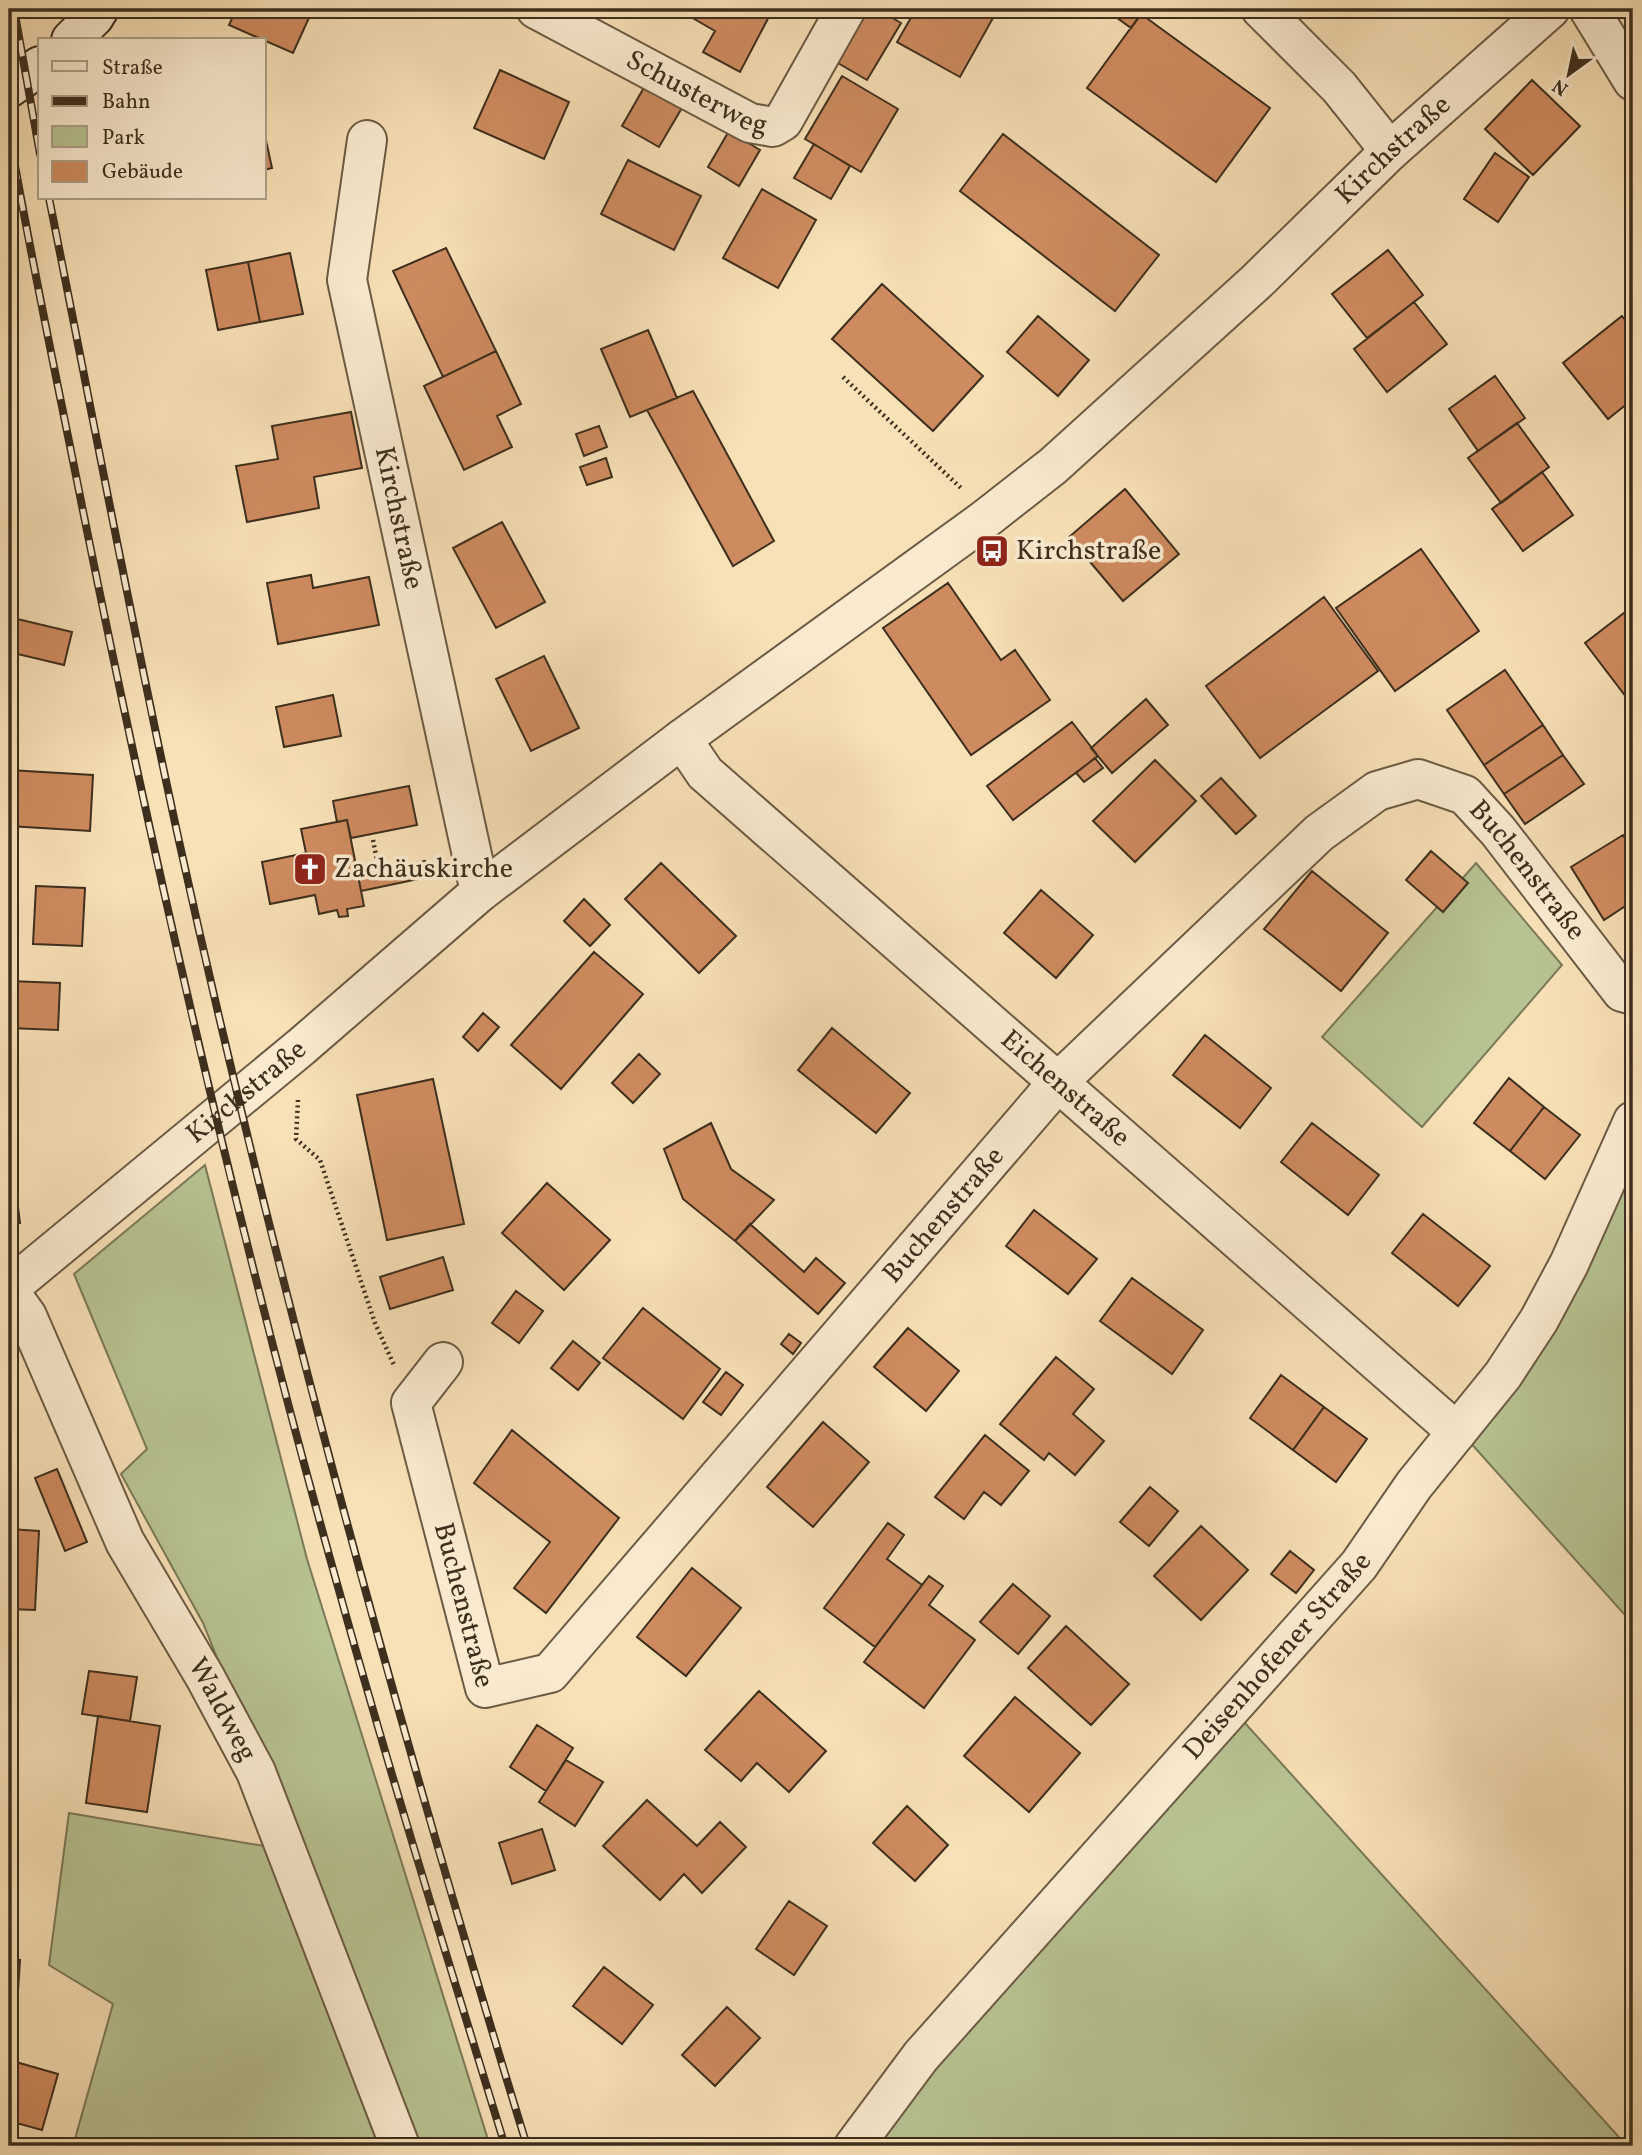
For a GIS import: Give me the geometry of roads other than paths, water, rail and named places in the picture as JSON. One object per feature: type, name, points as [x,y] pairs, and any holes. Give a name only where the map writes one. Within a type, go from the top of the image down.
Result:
[{"type":"street","points":[[73,38],[99,9]]},
{"type":"street","name":"Schusterweg","points":[[536,9],[750,123],[773,127],[783,121],[846,9]]},
{"type":"street","points":[[1261,9],[1339,87],[1390,151]]},
{"type":"street","name":"Kirchstraße","points":[[9,1289],[301,1047],[480,892],[682,739],[984,520],[1053,466],[1246,292],[1390,151],[1550,9]]},
{"type":"street","points":[[1589,9],[1633,81]]},
{"type":"street","points":[[9,88],[38,67]]},
{"type":"street","name":"Kirchstraße","points":[[367,140],[347,280],[480,892]]},
{"type":"street","name":"Eichenstraße","points":[[682,739],[705,773],[1457,1432]]},
{"type":"street","name":"Buchenstraße","points":[[443,1362],[411,1403],[485,1688],[550,1673],[1059,1081],[1319,833],[1377,791],[1418,779],[1465,795],[1497,831],[1622,992],[1633,995]]},
{"type":"street","name":"Deisenhofener Straße","points":[[854,2146],[921,2056],[1359,1565],[1414,1485],[1503,1375],[1539,1320],[1574,1253],[1633,1121]]},
{"type":"street","name":"Waldweg","points":[[9,1289],[27,1316],[125,1542],[205,1677],[256,1772],[400,2146]]},
{"type":"railway","points":[[14,9],[38,143]]},
{"type":"railway","points":[[9,132],[35,275],[140,782],[200,1051],[266,1320],[358,1657],[505,2146]]},
{"type":"railway","points":[[49,200],[179,841],[256,1170],[384,1660],[527,2146]]},
{"type":"place","name":"Kirchstraße","points":[[992,551]]},
{"type":"place","name":"Zachäuskirche","points":[[310,869]]}]
